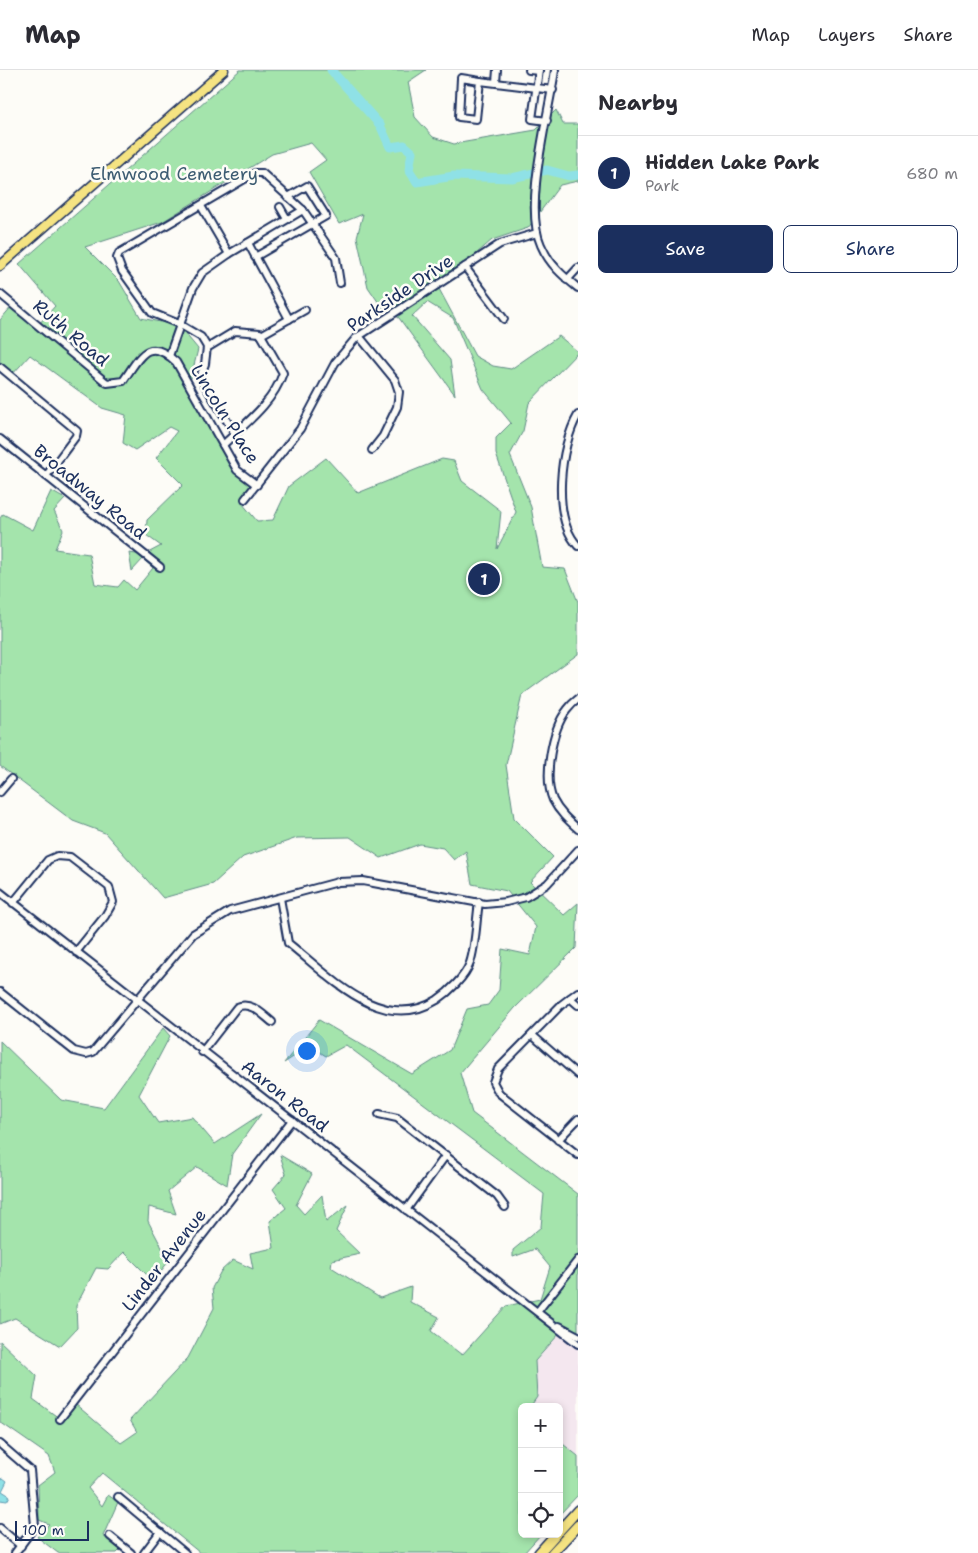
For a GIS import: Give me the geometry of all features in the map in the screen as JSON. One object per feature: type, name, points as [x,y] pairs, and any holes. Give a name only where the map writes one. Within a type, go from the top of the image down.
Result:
[{"type":"highway","points":[[563,1527],[578,1510]]},
{"type":"highway","points":[[553,1553],[578,1525]]},
{"type":"highway","points":[[539,1553],[552,1538]]},
{"type":"main road","points":[[0,266],[224,70]]},
{"type":"street","points":[[496,82],[497,70]]},
{"type":"street","points":[[529,70],[539,71],[532,119],[546,121]]},
{"type":"street","points":[[555,70],[537,182],[535,212],[537,233],[547,258],[567,280],[578,288]]},
{"type":"street","points":[[480,81],[476,118],[458,117],[461,78],[552,90]]},
{"type":"street","points":[[235,434],[200,377],[205,364],[207,348],[201,338],[181,325],[152,313],[122,271],[117,258],[119,253],[201,206],[255,172],[262,172],[303,210],[314,223],[336,258],[340,283]]},
{"type":"street","points":[[255,257],[326,216],[307,186],[288,197]]},
{"type":"street","points":[[201,206],[229,254]]},
{"type":"street","points":[[280,206],[287,219]]},
{"type":"street","points":[[169,356],[197,279],[203,272],[229,254],[303,210]]},
{"type":"street","name":"Parkside Drive","points":[[245,498],[300,429],[335,363],[359,336],[500,244],[537,233]]},
{"type":"street","points":[[248,243],[289,319]]},
{"type":"street","points":[[465,267],[504,319]]},
{"type":"street","points":[[567,280],[578,268]]},
{"type":"street","name":"Ruth Road","points":[[0,294],[106,382],[123,381],[143,353],[150,349],[159,349],[169,356]]},
{"type":"street","points":[[261,335],[305,310]]},
{"type":"street","points":[[207,348],[235,331],[260,333],[283,373],[278,387],[255,415],[223,445]]},
{"type":"street","points":[[359,336],[394,380],[399,392],[396,407],[383,436],[372,450]]},
{"type":"street","name":"Lincoln Place","points":[[169,356],[176,362],[237,470],[257,485]]},
{"type":"street","points":[[0,366],[77,431],[76,436],[46,476]]},
{"type":"street","points":[[578,415],[566,443],[562,481],[566,528],[578,546]]},
{"type":"street","name":"Broadway Road","points":[[0,439],[160,568]]},
{"type":"street","points":[[578,699],[566,710],[555,732],[548,774],[552,798],[560,812],[578,829]]},
{"type":"street","points":[[0,792],[11,779]]},
{"type":"street","points":[[0,992],[74,1051],[86,1054],[97,1049],[194,934],[230,911],[338,882],[363,881],[479,902],[506,902],[526,897],[547,884],[578,850]]},
{"type":"street","points":[[13,903],[48,860],[57,856],[70,857],[109,887],[113,902],[105,916],[76,952]]},
{"type":"street","name":"Aaron Road","points":[[0,892],[202,1052],[538,1311],[578,1344]]},
{"type":"street","points":[[280,898],[288,943],[362,1000],[386,1009],[405,1011],[434,1002],[460,978],[470,964],[479,902]]},
{"type":"street","points":[[578,992],[498,1069],[493,1078],[494,1086],[578,1155]]},
{"type":"street","points":[[570,998],[578,1005]]},
{"type":"street","points":[[202,1052],[233,1010],[241,1005],[250,1006],[272,1022]]},
{"type":"street","points":[[532,1035],[578,1075]]},
{"type":"street","points":[[379,1114],[397,1118],[497,1196],[505,1207]]},
{"type":"street","points":[[558,1140],[578,1119]]},
{"type":"street","name":"Linder Avenue","points":[[60,1419],[292,1120]]},
{"type":"street","points":[[406,1210],[446,1155]]},
{"type":"street","points":[[538,1311],[578,1260]]},
{"type":"street","name":"Aaron Road","points":[[552,1322],[578,1336]]},
{"type":"street","points":[[0,1444],[30,1470],[35,1526],[15,1553]]},
{"type":"street","points":[[118,1496],[185,1553]]},
{"type":"street","points":[[0,1528],[20,1546]]},
{"type":"street","points":[[144,1553],[160,1532]]},
{"type":"street","points":[[110,1536],[131,1553]]},
{"type":"shaded area","points":[[559,1334],[578,1349],[578,1456],[563,1444],[563,1403],[532,1403],[536,1397],[535,1362]]},
{"type":"green space","name":"Elmwood Cemetery","points":[[240,70],[426,70],[408,82],[415,117],[433,137],[454,144],[536,130],[556,110],[563,124],[578,124],[578,181],[560,185],[528,228],[492,240],[438,287],[475,356],[493,366],[511,369],[559,336],[578,352],[529,403],[523,431],[510,455],[531,507],[542,567],[565,569],[578,602],[578,654],[522,695],[506,765],[514,818],[553,857],[530,882],[564,915],[578,903],[576,948],[515,1008],[460,1073],[472,1113],[578,1194],[578,1337],[559,1334],[535,1361],[537,1397],[533,1403],[518,1403],[518,1538],[537,1538],[524,1553],[200,1553],[102,1473],[88,1488],[102,1506],[108,1495],[118,1502],[103,1536],[121,1549],[117,1553],[58,1553],[37,1537],[49,1524],[39,1520],[38,1485],[55,1472],[49,1456],[0,1422],[0,1341],[37,1376],[33,1399],[63,1421],[74,1403],[121,1443],[137,1432],[130,1420],[188,1358],[214,1308],[212,1288],[221,1271],[233,1260],[253,1269],[250,1253],[274,1248],[270,1221],[286,1208],[273,1189],[286,1174],[280,1155],[312,1174],[296,1205],[304,1214],[322,1195],[326,1222],[348,1205],[336,1231],[360,1254],[332,1260],[331,1267],[380,1298],[411,1287],[410,1302],[439,1317],[431,1331],[462,1355],[506,1306],[540,1299],[550,1267],[535,1249],[513,1257],[513,1250],[541,1227],[544,1194],[346,1045],[326,1056],[310,1046],[284,1063],[319,1020],[412,1074],[450,1050],[467,1009],[488,1005],[499,990],[502,949],[530,955],[536,927],[507,891],[472,884],[466,851],[454,860],[443,848],[420,844],[381,858],[350,837],[297,838],[243,857],[213,884],[163,898],[105,833],[73,821],[0,766],[0,518],[3,514],[33,530],[51,491],[65,499],[54,511],[63,530],[55,549],[89,554],[95,584],[118,587],[124,580],[135,590],[153,568],[143,559],[132,571],[129,553],[144,555],[161,546],[146,535],[147,520],[183,485],[156,458],[177,431],[169,427],[135,450],[123,443],[126,415],[102,408],[30,355],[11,376],[0,367],[0,320],[13,305],[38,325],[55,306],[19,264]],"holes":[[[311,143],[326,160],[309,172],[339,224],[363,214],[357,237],[368,287],[381,306],[399,318],[455,395],[450,360],[412,316],[427,302],[453,318],[483,389],[511,423],[496,438],[496,454],[516,512],[497,549],[501,511],[462,481],[454,461],[442,459],[358,493],[326,458],[289,486],[273,520],[257,521],[242,503],[255,491],[188,390],[198,349],[179,326],[141,318],[119,281],[85,247],[162,222],[272,154]]]},
{"type":"green space","points":[[163,1028],[170,1036],[139,1095],[158,1123],[192,1117],[215,1144],[261,1114],[232,1154],[227,1185],[197,1167],[168,1191],[176,1214],[149,1207],[148,1221],[169,1261],[153,1281],[124,1252],[108,1269],[96,1268],[76,1306],[77,1328],[60,1346],[15,1318],[0,1324],[0,1041],[61,1100],[104,1108]]},
{"type":"green space","points":[[563,1444],[578,1456],[578,1495],[563,1511]]},
{"type":"water","points":[[3,1478],[7,1481],[2,1491],[10,1496],[7,1501],[0,1500],[0,1480]]},
{"type":"waterway","points":[[331,70],[380,125],[390,147],[404,145],[412,152],[409,170],[417,182],[454,176],[512,178],[547,170],[569,176],[578,175]]},
{"type":"place","name":"Hidden Lake Park","points":[[484,579]]}]
